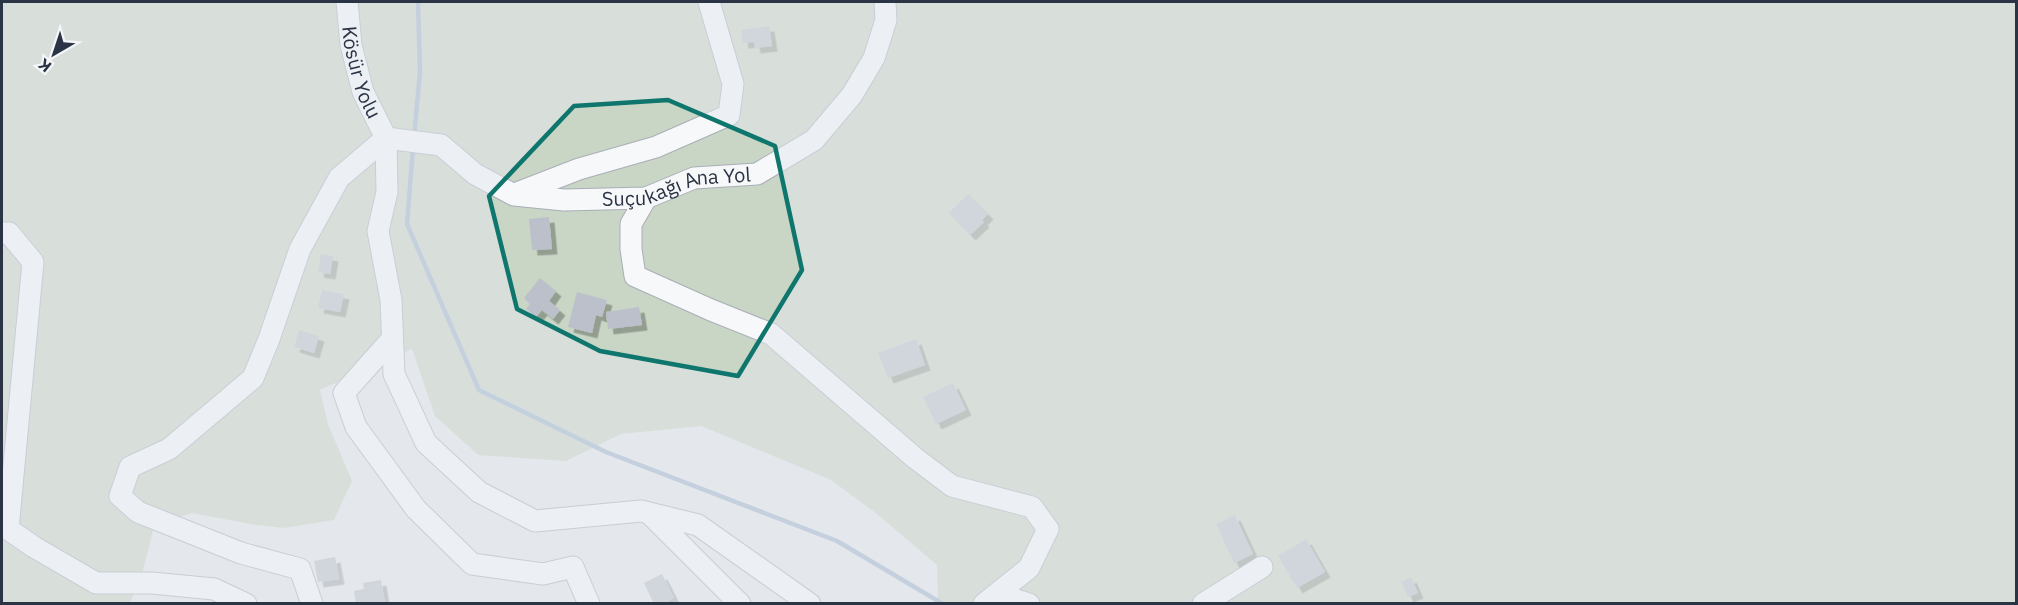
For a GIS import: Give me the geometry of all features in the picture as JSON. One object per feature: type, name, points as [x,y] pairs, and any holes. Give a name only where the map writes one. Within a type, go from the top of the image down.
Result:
[{"type":"street","name":"Kösür Yolu","points":[[347,2],[351,45],[363,92],[386,138]]},
{"type":"street","points":[[514,195],[579,169],[656,147],[729,115],[733,84],[709,2]]},
{"type":"street","name":"Suçukağı Ana Yol","points":[[386,138],[441,145],[475,174],[514,195],[564,200],[646,198],[694,178],[757,174],[814,140],[852,95],[874,58],[886,20],[885,2]]},
{"type":"street","points":[[386,138],[387,192],[378,231],[391,300],[394,374],[426,443],[479,492],[535,521],[641,511],[698,525],[810,603]]},
{"type":"street","points":[[312,603],[300,569],[241,553],[138,512],[120,496],[130,466],[169,448],[253,378],[300,249],[339,178],[386,138]]},
{"type":"street","points":[[646,198],[631,224],[631,249],[635,276],[771,334],[915,458],[951,486],[1032,507],[1048,530],[1029,568],[991,598]]},
{"type":"street","points":[[2,233],[9,233],[33,262],[8,529],[96,583],[152,583],[213,589],[246,603]]},
{"type":"street","points":[[392,339],[344,393],[356,427],[416,509],[472,564],[543,574],[573,567],[589,603]]},
{"type":"street","points":[[648,513],[740,603]]},
{"type":"street","points":[[1203,603],[1262,567]]},
{"type":"street","points":[[991,598],[1029,603]]},
{"type":"highlighted area","points":[[668,100],[775,146],[802,270],[738,376],[600,351],[517,309],[489,196],[574,106]]},
{"type":"green space","points":[[2,2],[2016,2],[2016,603],[938,603],[937,565],[877,514],[831,480],[701,426],[621,434],[566,461],[478,455],[435,416],[412,349],[320,390],[328,424],[352,481],[334,520],[284,528],[191,513],[154,527],[143,570],[130,603],[2,603]]},
{"type":"building","points":[[769,26],[772,46],[755,48],[754,42],[743,43],[741,30]]},
{"type":"building","points":[[968,194],[988,214],[982,220],[984,222],[970,235],[949,213]]},
{"type":"building","points":[[549,217],[552,249],[532,250],[529,219]]},
{"type":"building","points":[[321,254],[333,256],[330,274],[318,272]]},
{"type":"building","points":[[540,278],[556,291],[549,301],[560,310],[553,319],[542,310],[536,317],[526,309],[530,304],[524,298]]},
{"type":"building","points":[[322,290],[344,294],[340,312],[318,308]]},
{"type":"building","points":[[577,292],[607,300],[602,317],[596,315],[592,333],[568,327]]},
{"type":"building","points":[[639,307],[642,325],[608,329],[606,312]]},
{"type":"building","points":[[299,330],[319,336],[314,353],[294,347]]},
{"type":"building","points":[[916,339],[925,365],[888,378],[878,353]]},
{"type":"building","points":[[953,383],[966,410],[936,424],[923,397]]},
{"type":"building","points":[[1235,515],[1253,554],[1234,563],[1216,524]]},
{"type":"building","points":[[1306,539],[1325,572],[1297,588],[1278,556]]},
{"type":"building","points":[[335,557],[339,579],[318,582],[314,561]]},
{"type":"building","points":[[662,574],[674,598],[662,604],[654,604],[644,583]]},
{"type":"building","points":[[1411,577],[1418,593],[1408,597],[1401,582]]},
{"type":"building","points":[[381,580],[385,604],[356,604],[354,591],[364,589],[363,583]]},
{"type":"waterway","points":[[414,137],[420,72],[418,2]]},
{"type":"waterway","points":[[413,148],[407,224],[479,390],[606,452],[837,541],[943,604]]}]
